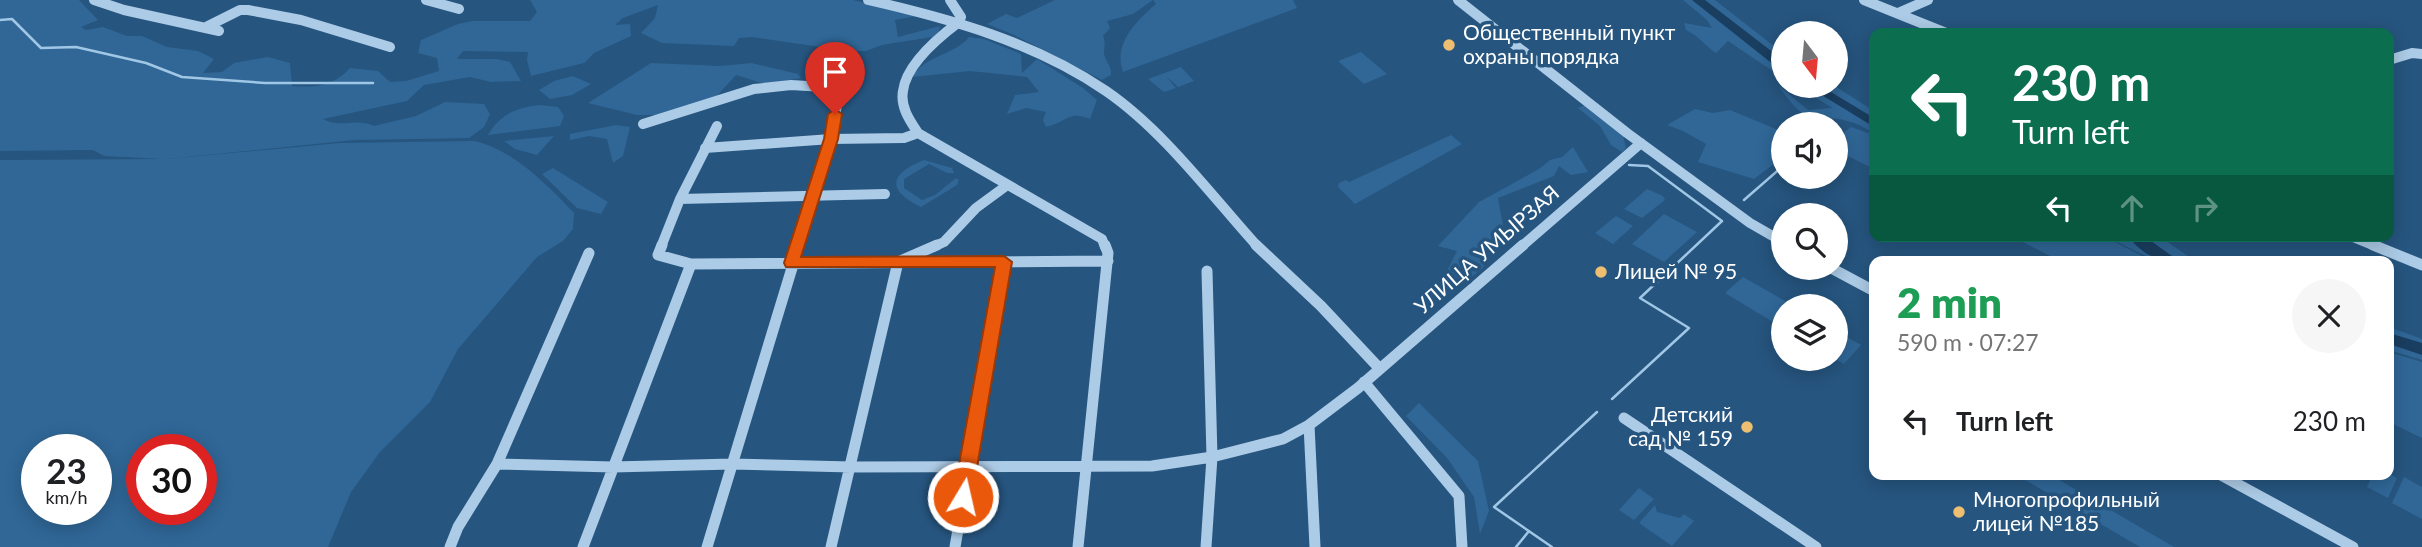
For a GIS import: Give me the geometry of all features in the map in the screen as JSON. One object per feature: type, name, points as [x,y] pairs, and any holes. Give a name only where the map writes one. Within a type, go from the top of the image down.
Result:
[{"type":"street","points":[[94,0],[124,10],[219,31]]},
{"type":"street","points":[[426,0],[459,9]]},
{"type":"street","points":[[868,0],[959,22],[1046,57],[1106,91],[1151,129],[1259,248],[1321,306],[1380,369]]},
{"type":"street","points":[[950,0],[961,17],[907,75],[902,86],[905,114],[918,133],[1102,239],[1108,253],[1078,547]]},
{"type":"street","points":[[1458,0],[1642,143],[1741,217],[1771,235]]},
{"type":"street","points":[[1864,0],[1935,28]]},
{"type":"street","points":[[1898,13],[1928,0]]},
{"type":"street","points":[[206,27],[240,10],[248,9],[280,18],[301,20],[390,47]]},
{"type":"street","points":[[2394,58],[2412,53],[2422,54]]},
{"type":"street","points":[[643,124],[665,120],[744,92],[773,86],[802,84],[840,88],[831,139],[707,547]]},
{"type":"street","points":[[717,126],[680,199],[657,255],[691,264],[1108,261]]},
{"type":"street","points":[[705,148],[831,139],[904,138],[918,133]]},
{"type":"street","name":"УЛИЦА УМЫРЗАЯ","points":[[497,464],[613,467],[732,464],[851,467],[1152,466],[1212,457],[1283,439],[1309,425],[1361,385],[1642,143]]},
{"type":"street","points":[[898,262],[944,242],[976,208],[1006,186]]},
{"type":"street","points":[[680,199],[885,194]]},
{"type":"street","points":[[2366,242],[2422,265]]},
{"type":"street","points":[[450,547],[458,527],[497,464],[589,253]]},
{"type":"street","points":[[831,547],[898,262]]},
{"type":"street","points":[[955,547],[1004,262]]},
{"type":"street","points":[[583,547],[691,264]]},
{"type":"street","points":[[1206,547],[1212,457],[1207,271]]},
{"type":"street","points":[[1848,277],[1869,288]]},
{"type":"street","points":[[1361,385],[1459,496],[1462,547]]},
{"type":"street","points":[[1624,418],[1816,547]]},
{"type":"street","points":[[1309,425],[1315,547]]},
{"type":"street","points":[[2230,480],[2353,547]]},
{"type":"shaded area","points":[[0,0],[79,0],[98,20],[81,27],[86,30],[103,27],[127,36],[142,36],[167,47],[198,51],[214,59],[203,73],[222,72],[234,63],[268,57],[290,63],[292,86],[301,87],[331,82],[350,68],[378,71],[390,82],[406,81],[439,71],[437,58],[418,53],[421,40],[472,21],[530,21],[537,12],[530,0],[853,0],[917,16],[895,20],[898,37],[940,26],[938,36],[882,45],[866,51],[848,51],[752,37],[739,38],[734,46],[662,43],[641,33],[655,18],[658,5],[623,18],[615,25],[630,24],[631,36],[594,53],[584,63],[531,76],[528,52],[463,51],[457,59],[497,59],[510,62],[521,81],[491,82],[470,77],[424,85],[407,101],[323,119],[336,123],[374,126],[416,116],[445,102],[484,104],[490,114],[484,127],[469,138],[355,140],[166,159],[340,143],[475,141],[503,152],[517,161],[541,180],[574,213],[573,229],[563,241],[537,257],[458,349],[430,402],[380,452],[351,492],[328,547],[0,547],[0,160],[162,159],[104,156],[93,150],[0,151]]},
{"type":"shaded area","points":[[1055,0],[1153,0],[1133,14],[1107,21],[1110,28],[1103,36],[1104,53],[1111,75],[1102,80],[987,24],[1006,14],[1017,18]]},
{"type":"shaded area","points":[[1153,0],[1293,0],[1297,8],[1123,72],[1121,52],[1124,43],[1134,26],[1156,4]]},
{"type":"shaded area","points":[[1683,0],[1715,0],[1771,44],[1771,70],[1728,41],[1716,53],[1686,30],[1684,23],[1712,28],[1707,20]]},
{"type":"shaded area","points":[[969,37],[984,39],[1021,54],[1022,73],[1037,59],[1083,88],[1097,100],[1090,119],[1072,116],[1046,127],[1043,120],[1046,112],[1026,108],[1007,114],[1015,95],[1039,92],[1027,77],[970,71],[912,77],[924,64],[956,48]]},
{"type":"shaded area","points":[[1361,52],[1387,74],[1364,84],[1338,61]]},
{"type":"shaded area","points":[[651,63],[721,66],[751,63],[798,74],[801,78],[765,84],[736,75],[716,97],[667,115],[637,115],[588,103]]},
{"type":"shaded area","points":[[1181,67],[1194,81],[1178,87],[1166,76],[1176,88],[1164,92],[1148,79]]},
{"type":"shaded area","points":[[573,76],[591,84],[572,95],[550,99],[539,90],[554,81]]},
{"type":"shaded area","points":[[1848,94],[1869,108],[1869,130],[1848,121],[1848,112],[1798,110],[1787,98],[1794,98],[1808,110],[1833,108],[1816,98],[1848,98]]},
{"type":"shaded area","points":[[539,105],[558,107],[564,116],[560,126],[488,135],[509,113]]},
{"type":"shaded area","points":[[1585,105],[1623,136],[1626,148],[1622,152],[1611,145],[1600,126],[1578,108]]},
{"type":"shaded area","points":[[1695,109],[1713,113],[1730,110],[1771,127],[1771,166],[1754,179],[1698,162],[1706,144],[1667,125]]},
{"type":"shaded area","points":[[616,125],[630,127],[623,156],[613,163],[607,139],[589,136],[570,140],[570,134]]},
{"type":"shaded area","points":[[1851,127],[1869,133],[1869,166],[1848,156],[1848,129]]},
{"type":"shaded area","points":[[1451,135],[1462,144],[1355,204],[1338,187],[1339,183],[1346,180],[1349,182]]},
{"type":"shaded area","points":[[554,136],[537,155],[515,149],[504,141]]},
{"type":"shaded area","points":[[1573,147],[1588,172],[1571,175],[1559,166],[1554,176],[1498,198],[1506,242],[1485,259],[1483,268],[1427,310],[1457,251],[1438,246],[1479,202],[1539,169],[1550,160],[1562,157]]},
{"type":"shaded area","points":[[924,160],[952,168],[954,173],[947,173],[929,164],[904,179],[904,188],[922,200],[935,195],[956,178],[959,180],[957,185],[921,207],[902,194],[896,182],[904,171]]},
{"type":"shaded area","points":[[553,168],[608,202],[601,214],[577,208],[542,174]]},
{"type":"shaded area","points":[[1647,189],[1663,196],[1665,200],[1642,218],[1624,209]]},
{"type":"shaded area","points":[[1664,214],[1697,232],[1664,262],[1632,244]]},
{"type":"shaded area","points":[[1616,216],[1633,226],[1613,244],[1595,233]]},
{"type":"shaded area","points":[[2023,242],[2115,242],[2142,256],[2050,256]]},
{"type":"shaded area","points":[[2117,242],[2168,242],[2188,256],[2146,256]]},
{"type":"shaded area","points":[[1743,277],[1773,294],[1771,321],[1725,293]]},
{"type":"shaded area","points":[[2394,329],[2422,339],[2422,360],[2394,352]]},
{"type":"shaded area","points":[[1848,338],[1861,345],[1848,360]]},
{"type":"shaded area","points":[[2394,354],[2422,362],[2422,438],[2394,424]]},
{"type":"shaded area","points":[[1419,403],[1478,461],[1489,511],[1480,534],[1474,497],[1447,458],[1406,416]]},
{"type":"shaded area","points":[[2404,477],[2422,487],[2422,519],[2392,503]]},
{"type":"shaded area","points":[[2397,478],[2388,498],[2367,487],[2370,480]]},
{"type":"shaded area","points":[[2025,480],[2059,480],[2174,547],[2140,547]]},
{"type":"shaded area","points":[[1639,488],[1654,499],[1634,520],[1619,510]]},
{"type":"shaded area","points":[[1655,505],[1657,512],[1680,518],[1684,514],[1694,521],[1672,546],[1639,523]]},
{"type":"waterway","points":[[1698,0],[1771,57]]},
{"type":"waterway","points":[[0,20],[12,19],[41,48],[76,47],[146,63],[182,77],[265,83],[373,83]]},
{"type":"waterway","points":[[1833,98],[1869,120]]},
{"type":"waterway","points":[[1612,399],[1689,328],[1640,298],[1722,221],[1648,166],[1629,165]]},
{"type":"waterway","points":[[1744,200],[1771,176]]},
{"type":"waterway","points":[[2142,242],[2163,256]]},
{"type":"waterway","points":[[2394,340],[2422,349]]},
{"type":"waterway","points":[[1529,531],[1494,507],[1597,412]]},
{"type":"waterway","points":[[1516,547],[1529,531]]},
{"type":"waterway","points":[[1529,531],[1552,547]]},
{"type":"place","name":"Общественный пункт охраны порядка","points":[[1449,45]]},
{"type":"place","name":"Лицей № 95","points":[[1601,272]]},
{"type":"place","name":"Детский сад № 159","points":[[1747,427]]},
{"type":"place","name":"Многопрофильный лицей №185","points":[[1959,512]]},
{"type":"route","points":[[835,114],[831,139],[792,263],[1004,262],[963,497]]}]
